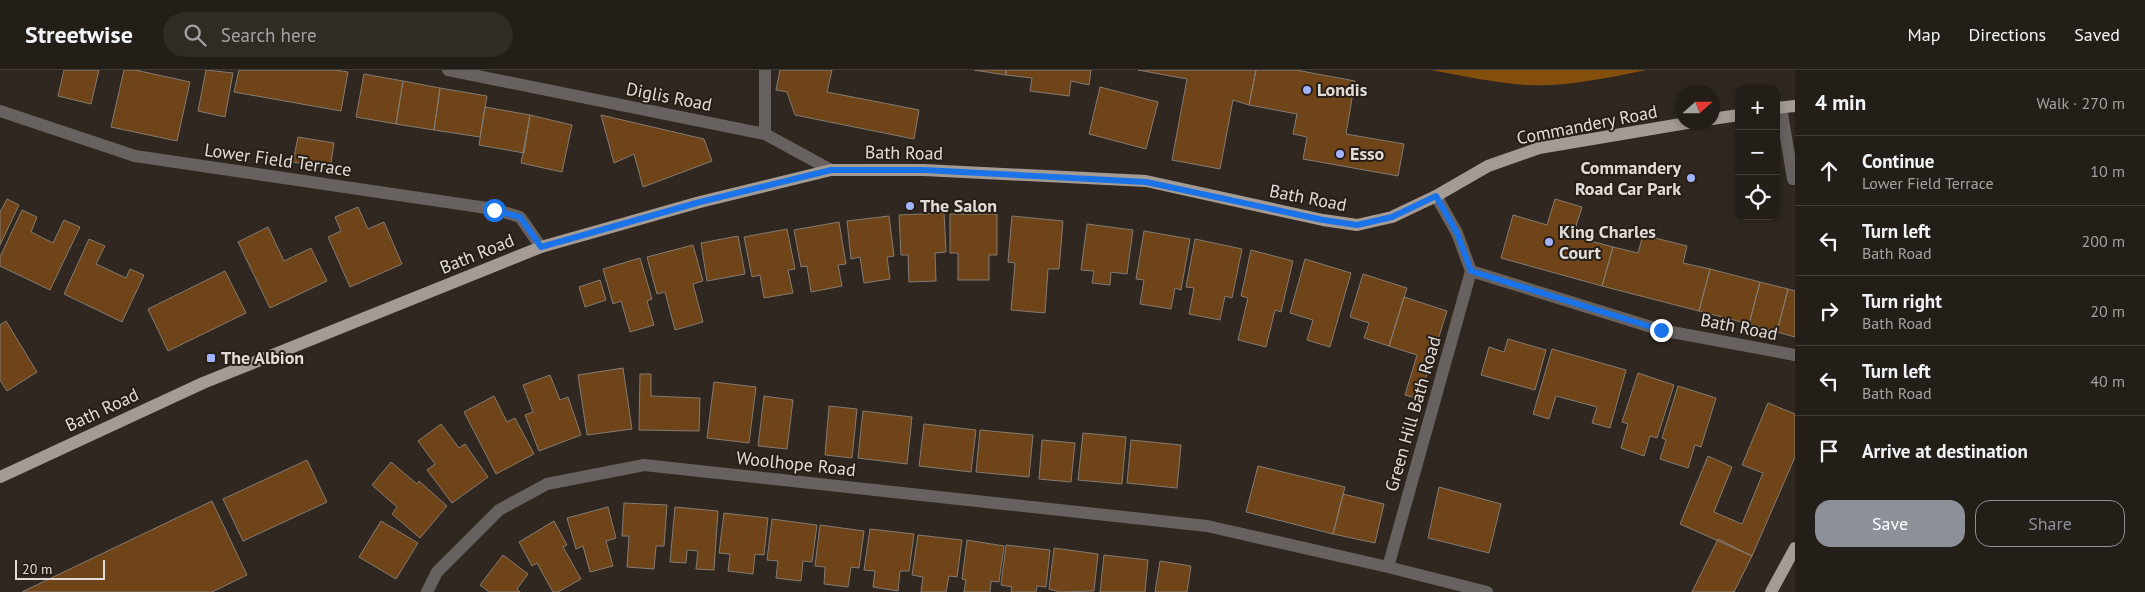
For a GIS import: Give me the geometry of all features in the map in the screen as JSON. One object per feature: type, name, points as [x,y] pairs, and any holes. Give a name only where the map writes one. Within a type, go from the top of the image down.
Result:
[{"type":"main road","points":[[1780,108],[1795,106]]},
{"type":"main road","points":[[1720,118],[1735,116]]},
{"type":"main road","name":"Commandery Road","points":[[1436,196],[1488,166],[1538,148],[1675,125]]},
{"type":"main road","name":"Bath Road","points":[[0,477],[203,383],[541,247],[700,202],[831,170],[924,170],[1146,182],[1323,220],[1357,225],[1392,217],[1436,196]]},
{"type":"main road","points":[[1770,592],[1795,548]]},
{"type":"street","name":"Diglis Road","points":[[452,70],[765,134],[831,170]]},
{"type":"street","points":[[765,70],[765,134]]},
{"type":"street","name":"Lower Field Terrace","points":[[0,111],[135,156],[494,210],[520,217],[541,247]]},
{"type":"street","points":[[1780,117],[1793,179]]},
{"type":"street","points":[[1436,196],[1457,233],[1471,271]]},
{"type":"street","name":"Bath Road","points":[[1471,271],[1661,330],[1795,355]]},
{"type":"street","name":"Green Hill Bath Road","points":[[1388,567],[1471,271]]},
{"type":"street","name":"Woolhope Road","points":[[427,592],[437,572],[498,510],[547,484],[644,465],[1207,526],[1388,567]]},
{"type":"street","points":[[1388,567],[1487,592]]},
{"type":"shaded area","points":[[1431,70],[1646,70],[1557,85],[1527,85],[1503,83]]},
{"type":"building","points":[[64,70],[99,70],[91,104],[58,96]]},
{"type":"building","points":[[124,70],[135,70],[190,82],[177,141],[111,127]]},
{"type":"building","points":[[206,70],[233,73],[225,117],[198,111]]},
{"type":"building","points":[[239,70],[335,70],[348,72],[341,111],[234,92]]},
{"type":"building","points":[[780,70],[832,70],[827,92],[919,110],[914,139],[795,115],[787,92],[776,90]]},
{"type":"building","points":[[974,70],[1006,70],[1006,75]]},
{"type":"building","points":[[1006,70],[1091,70],[1089,85],[1071,81],[1069,96],[1030,91],[1032,78],[1006,75]]},
{"type":"building","points":[[1138,70],[1256,70],[1249,105],[1233,100],[1220,169],[1172,160],[1187,79]]},
{"type":"building","points":[[1256,70],[1296,70],[1355,81],[1346,134],[1404,144],[1398,176],[1303,159],[1307,137],[1293,134],[1297,114],[1249,105]]},
{"type":"building","points":[[364,74],[403,81],[396,124],[356,117]]},
{"type":"building","points":[[403,81],[440,88],[434,130],[396,124]]},
{"type":"building","points":[[1100,87],[1158,102],[1146,149],[1089,134]]},
{"type":"building","points":[[440,88],[487,96],[480,137],[434,130]]},
{"type":"building","points":[[485,107],[530,115],[524,153],[479,145]]},
{"type":"building","points":[[530,115],[572,125],[562,172],[521,163]]},
{"type":"building","points":[[601,115],[704,139],[712,161],[643,187],[634,154],[614,163]]},
{"type":"building","points":[[298,137],[334,143],[330,169],[293,162]]},
{"type":"building","points":[[7,199],[19,205],[0,245],[0,212]]},
{"type":"building","name":"King Charles Court","points":[[1555,199],[1582,207],[1573,236],[1613,247],[1602,286],[1501,258],[1513,215],[1547,225]]},
{"type":"building","points":[[358,207],[368,229],[384,222],[402,264],[350,287],[328,237],[341,231],[335,217]]},
{"type":"building","points":[[22,210],[37,217],[31,232],[53,243],[64,220],[80,227],[50,290],[0,266],[0,257]]},
{"type":"building","points":[[944,213],[946,252],[935,253],[936,281],[909,282],[908,255],[901,255],[899,215]]},
{"type":"building","points":[[950,214],[997,214],[997,255],[989,255],[989,280],[958,280],[958,253],[950,253]]},
{"type":"building","points":[[889,216],[894,256],[887,257],[890,279],[864,283],[860,257],[851,259],[847,221]]},
{"type":"building","points":[[1012,216],[1063,221],[1059,269],[1048,269],[1045,313],[1011,310],[1015,263],[1008,262]]},
{"type":"building","points":[[839,222],[846,264],[838,265],[842,286],[811,292],[807,266],[801,267],[794,230]]},
{"type":"building","points":[[1087,224],[1133,230],[1127,274],[1111,272],[1110,285],[1092,283],[1094,271],[1081,270]]},
{"type":"building","points":[[268,227],[284,261],[311,248],[327,281],[270,308],[238,242]]},
{"type":"building","points":[[787,229],[795,269],[788,270],[793,293],[764,298],[760,275],[752,277],[744,237]]},
{"type":"building","points":[[1144,231],[1190,239],[1181,290],[1175,288],[1171,309],[1140,304],[1144,280],[1136,279]]},
{"type":"building","points":[[1643,235],[1687,246],[1683,263],[1710,269],[1699,311],[1602,286],[1613,247],[1638,253]]},
{"type":"building","points":[[738,236],[745,274],[707,281],[701,243]]},
{"type":"building","points":[[89,239],[105,246],[96,264],[126,278],[130,269],[144,275],[122,322],[64,294]]},
{"type":"building","points":[[1195,239],[1242,249],[1232,298],[1225,296],[1220,320],[1189,314],[1194,288],[1186,287]]},
{"type":"building","points":[[693,245],[703,281],[693,284],[703,322],[675,330],[665,292],[657,294],[647,257]]},
{"type":"building","points":[[1251,250],[1293,261],[1281,312],[1275,310],[1266,347],[1238,340],[1248,298],[1241,296]]},
{"type":"building","points":[[640,258],[652,299],[647,301],[654,325],[630,332],[621,301],[613,304],[603,269]]},
{"type":"building","points":[[1305,259],[1351,273],[1330,347],[1307,340],[1313,320],[1290,313]]},
{"type":"building","points":[[1710,269],[1760,282],[1749,324],[1699,311]]},
{"type":"building","points":[[225,271],[246,313],[168,351],[148,309]]},
{"type":"building","points":[[1363,274],[1407,288],[1389,346],[1364,338],[1369,323],[1350,317]]},
{"type":"building","points":[[600,280],[606,300],[585,307],[579,287]]},
{"type":"building","points":[[1760,282],[1788,289],[1777,332],[1749,324]]},
{"type":"building","points":[[1788,289],[1795,291],[1795,337],[1777,332]]},
{"type":"building","points":[[1404,297],[1447,311],[1419,399],[1405,395],[1417,355],[1389,346]]},
{"type":"building","points":[[6,321],[37,372],[7,391],[0,380],[0,325]]},
{"type":"building","points":[[1508,339],[1546,350],[1535,390],[1481,375],[1489,347],[1504,352]]},
{"type":"building","points":[[1552,349],[1626,370],[1610,428],[1592,423],[1597,407],[1556,396],[1549,419],[1533,414]]},
{"type":"building","points":[[623,368],[632,429],[587,435],[578,375]]},
{"type":"building","points":[[1638,373],[1674,385],[1657,438],[1650,436],[1644,456],[1621,448],[1628,424],[1622,422]]},
{"type":"building","points":[[640,374],[651,374],[651,396],[700,398],[699,431],[639,430]]},
{"type":"building","points":[[550,375],[560,400],[568,397],[581,435],[539,451],[525,415],[533,412],[523,385]]},
{"type":"building","points":[[714,382],[756,387],[749,443],[707,438]]},
{"type":"building","points":[[1678,386],[1716,398],[1701,447],[1695,445],[1688,468],[1660,459],[1666,440],[1662,438]]},
{"type":"building","points":[[494,396],[507,422],[515,418],[534,454],[496,474],[464,412]]},
{"type":"building","points":[[764,396],[793,400],[787,449],[758,446]]},
{"type":"building","points":[[1768,403],[1795,414],[1795,457],[1752,556],[1680,524],[1708,456],[1732,467],[1714,512],[1742,524],[1763,473],[1742,465]]},
{"type":"building","points":[[829,406],[857,409],[852,458],[825,455]]},
{"type":"building","points":[[863,411],[912,417],[907,464],[858,458]]},
{"type":"building","points":[[441,424],[459,448],[465,444],[488,477],[452,503],[427,470],[435,464],[418,441]]},
{"type":"building","points":[[924,424],[976,430],[971,472],[919,466]]},
{"type":"building","points":[[980,430],[1033,435],[1029,477],[976,472]]},
{"type":"building","points":[[1083,433],[1126,437],[1122,484],[1078,480]]},
{"type":"building","points":[[1042,440],[1075,443],[1071,482],[1039,479]]},
{"type":"building","points":[[1131,440],[1181,445],[1177,488],[1127,483]]},
{"type":"building","points":[[307,460],[327,502],[243,541],[223,499]]},
{"type":"building","points":[[391,462],[417,484],[419,481],[447,506],[420,538],[392,514],[397,507],[372,485]]},
{"type":"building","points":[[1258,466],[1345,487],[1333,534],[1246,512]]},
{"type":"building","points":[[1439,487],[1501,504],[1489,553],[1428,538]]},
{"type":"building","points":[[1343,494],[1384,504],[1375,543],[1333,534]]},
{"type":"building","points":[[212,501],[247,575],[212,592],[22,592]]},
{"type":"building","points":[[624,503],[667,505],[664,546],[656,546],[654,569],[627,567],[629,536],[622,536]]},
{"type":"building","points":[[608,507],[616,538],[606,541],[613,566],[590,572],[583,546],[576,549],[567,518]]},
{"type":"building","points":[[675,507],[718,511],[714,570],[696,569],[698,551],[687,550],[686,563],[670,562]]},
{"type":"building","points":[[724,513],[768,518],[764,555],[755,554],[753,574],[728,571],[730,554],[719,553]]},
{"type":"building","points":[[772,519],[817,525],[812,562],[803,561],[801,581],[776,578],[778,561],[767,560]]},
{"type":"building","points":[[381,521],[418,543],[396,579],[359,557]]},
{"type":"building","points":[[554,521],[567,545],[563,547],[581,579],[558,592],[553,592],[537,563],[532,566],[519,542]]},
{"type":"building","points":[[820,525],[864,531],[859,568],[851,567],[848,587],[824,584],[825,567],[815,566]]},
{"type":"building","points":[[870,529],[914,534],[909,571],[900,571],[898,591],[873,587],[875,571],[864,570]]},
{"type":"building","points":[[918,535],[962,540],[957,577],[949,576],[946,592],[921,592],[923,577],[912,575]]},
{"type":"building","points":[[1718,539],[1752,556],[1734,592],[1692,592]]},
{"type":"building","points":[[967,540],[1004,546],[999,582],[991,581],[990,592],[964,592],[966,580],[962,579]]},
{"type":"building","points":[[1006,545],[1050,550],[1046,587],[1037,586],[1036,592],[1011,592],[1012,587],[1001,585]]},
{"type":"building","points":[[1054,548],[1098,554],[1094,591],[1060,592],[1049,589]]},
{"type":"building","points":[[503,555],[528,574],[517,589],[520,592],[489,592],[480,585]]},
{"type":"building","points":[[1104,555],[1148,560],[1145,592],[1100,592]]},
{"type":"building","points":[[1160,561],[1191,566],[1187,592],[1155,592]]},
{"type":"place","name":"Londis","points":[[1307,90]]},
{"type":"place","name":"Esso","points":[[1340,154]]},
{"type":"place","name":"Commandery Road Car Park","points":[[1691,178]]},
{"type":"place","name":"The Salon","points":[[910,206]]},
{"type":"place","name":"King Charles Court","points":[[1549,242]]},
{"type":"place","name":"The Albion","points":[[211,358]]},
{"type":"route","points":[[494,210],[520,217],[541,247],[700,202],[831,170],[924,170],[1146,182],[1323,220],[1357,225],[1392,217],[1436,196],[1457,233],[1471,271],[1661,330]]}]
